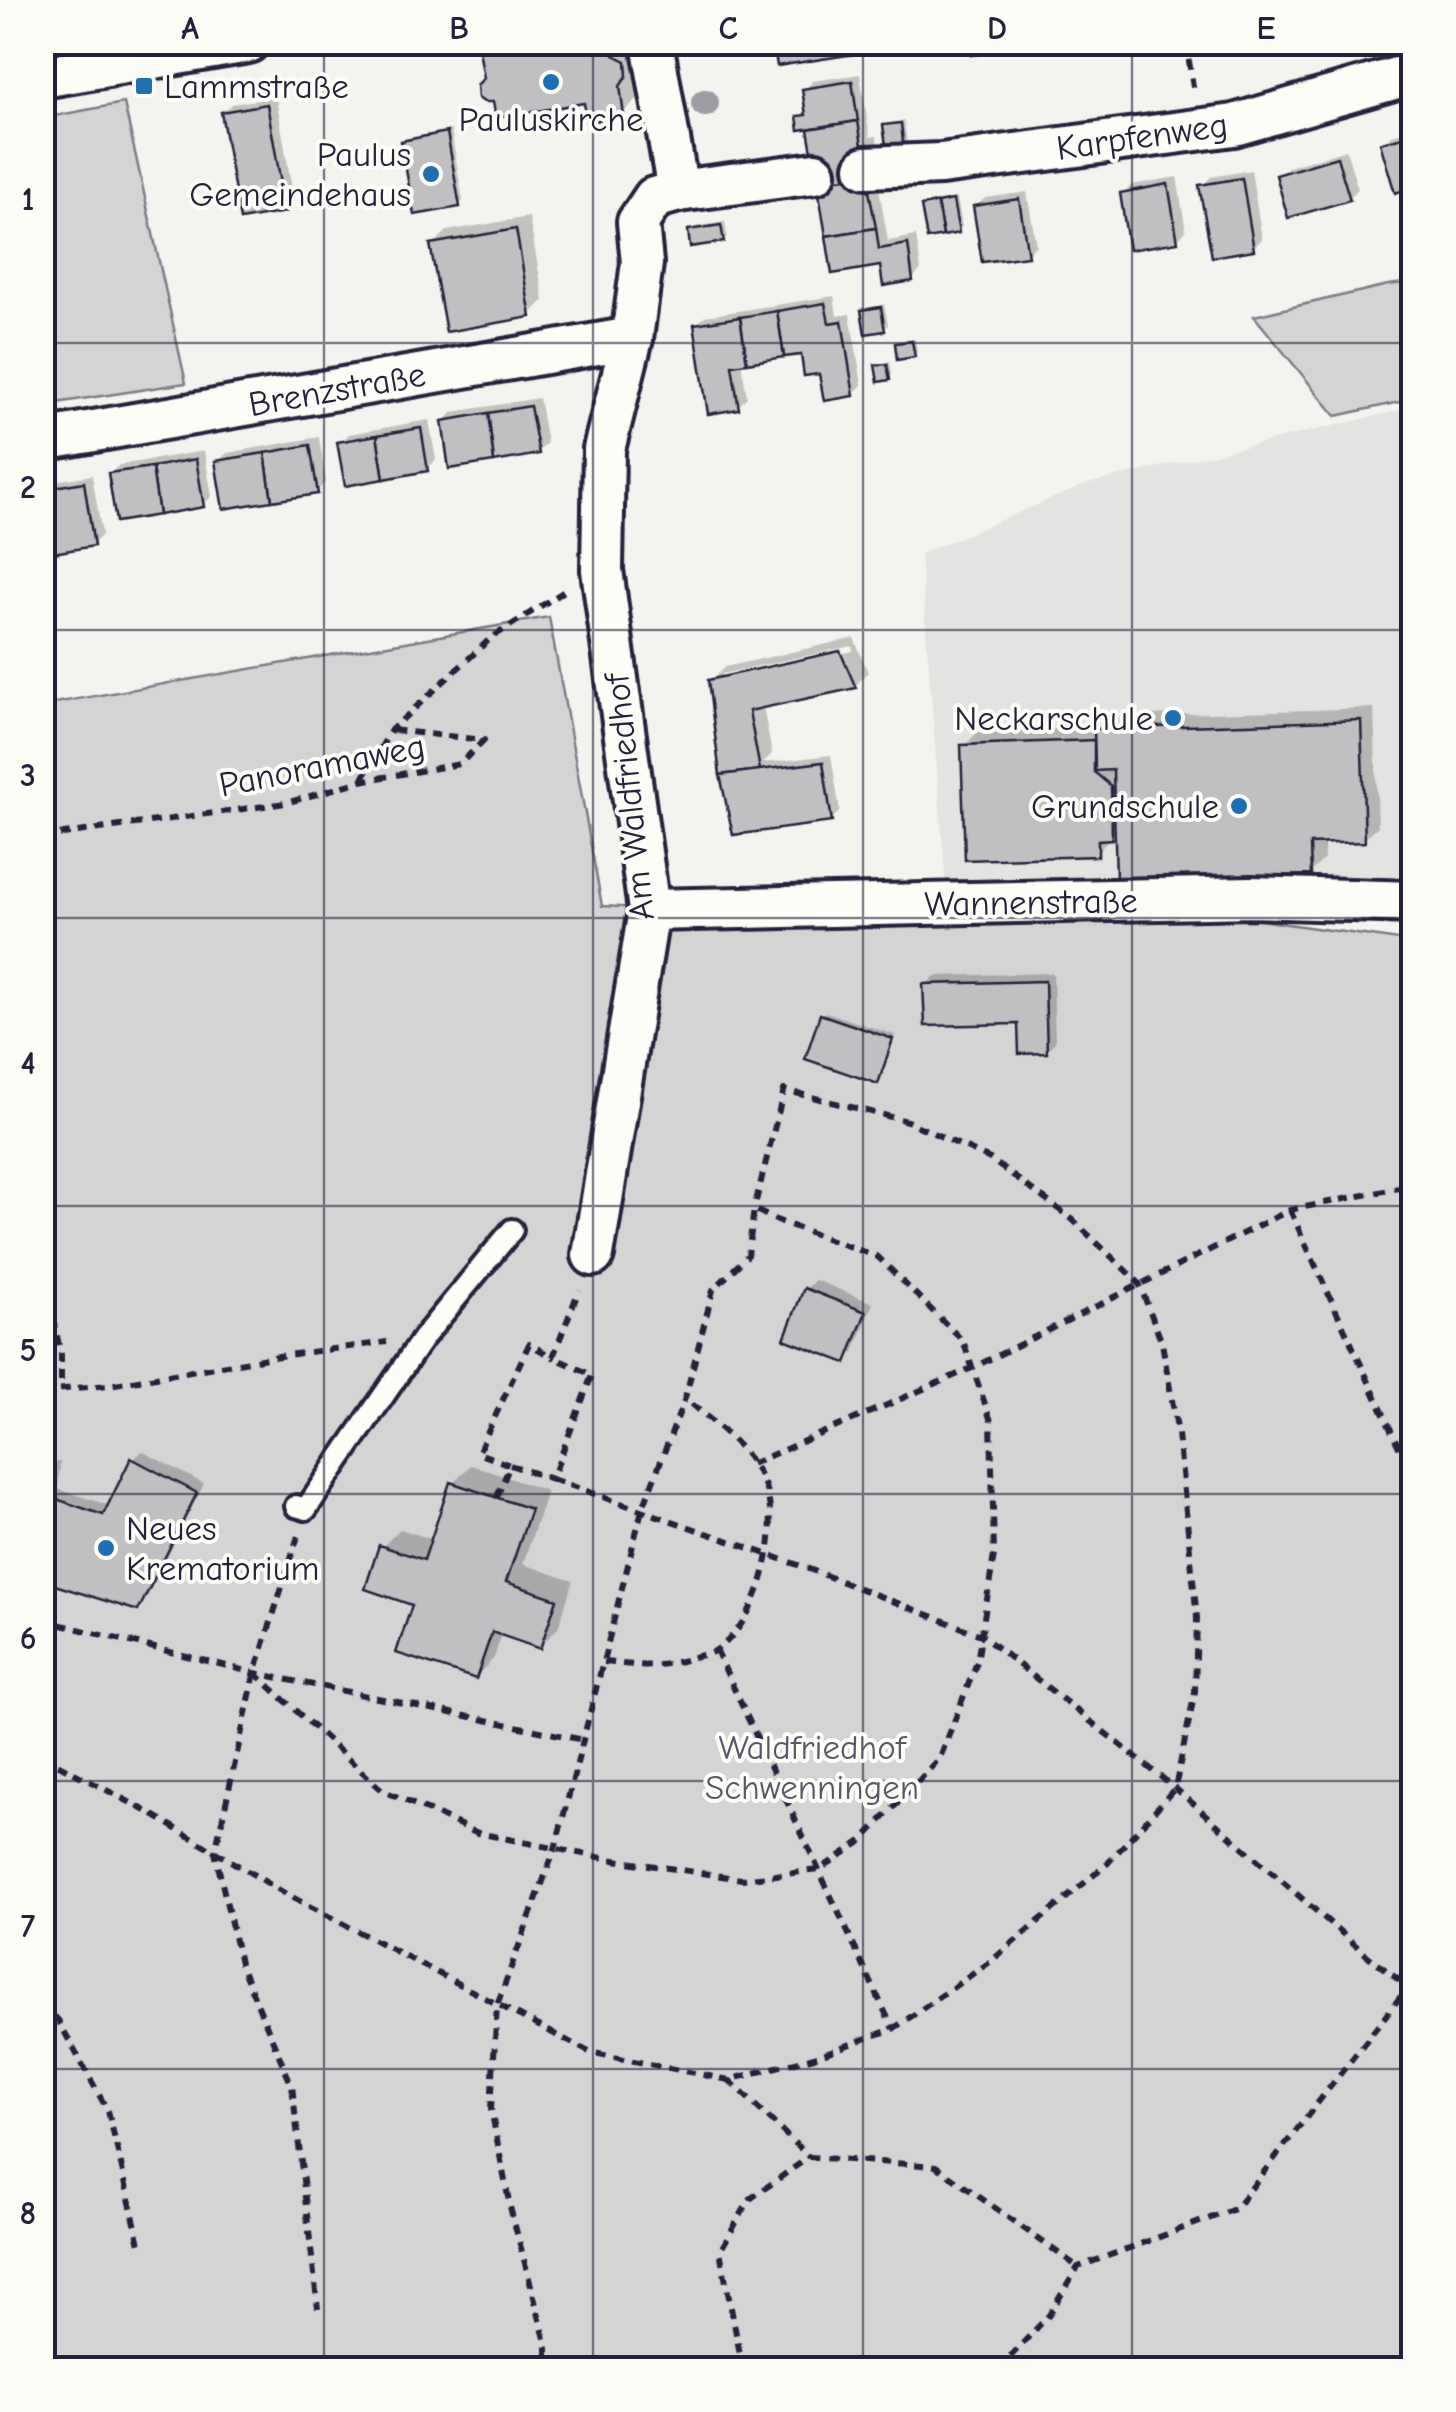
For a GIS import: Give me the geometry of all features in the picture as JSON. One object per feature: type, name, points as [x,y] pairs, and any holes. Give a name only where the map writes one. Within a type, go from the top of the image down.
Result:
[{"type":"street","points":[[42,77],[248,42]]},
{"type":"street","points":[[652,42],[678,191],[814,173]]},
{"type":"street","name":"Karpfenweg","points":[[866,168],[940,164],[1234,124],[1414,73]]},
{"type":"street","name":"Am Waldfriedhof","points":[[593,1255],[649,910],[602,570],[604,450],[632,338],[642,264],[638,222],[654,198],[678,191]]},
{"type":"street","name":"Brenzstraße","points":[[42,440],[632,338]]},
{"type":"street","name":"Wannenstraße","points":[[649,910],[1252,897],[1414,902]]},
{"type":"lane","points":[[301,1508],[423,1338],[512,1230]]},
{"type":"path","points":[[1186,42],[1199,129]]},
{"type":"path","name":"Panoramaweg","points":[[392,730],[491,638],[602,570]]},
{"type":"path","points":[[361,781],[392,730]]},
{"type":"path","name":"Panoramaweg","points":[[42,837],[286,803],[361,781],[460,764],[484,740],[392,730]]},
{"type":"path","points":[[42,1756],[286,1894],[497,2005],[589,2052],[729,2080],[893,2030],[1036,1926],[1107,1864],[1175,1788],[1195,1692],[1197,1618],[1190,1533],[1162,1343],[1139,1283],[1072,1218],[990,1159],[907,1121],[784,1090],[754,1209],[748,1255],[713,1290],[685,1398],[642,1510],[555,1849],[497,2005],[491,2109],[510,2207],[547,2346],[547,2370]]},
{"type":"path","points":[[752,1464],[972,1368],[1290,1210],[1414,1185]]},
{"type":"path","points":[[255,1674],[382,1790],[478,1833],[742,1879],[820,1870],[862,1841],[940,1758],[977,1662],[994,1555],[991,1422],[963,1342],[878,1256],[754,1209]]},
{"type":"path","points":[[1290,1210],[1414,1480]]},
{"type":"path","points":[[553,1356],[593,1255]]},
{"type":"path","points":[[42,1265],[61,1356],[61,1387]]},
{"type":"path","points":[[42,1390],[109,1385],[279,1356],[423,1338]]},
{"type":"path","points":[[552,1479],[592,1375],[530,1344],[478,1454],[982,1635],[1175,1788],[1411,1989]]},
{"type":"path","points":[[604,1662],[662,1668],[716,1650],[748,1616],[768,1555],[772,1531],[764,1484],[740,1447],[685,1398]]},
{"type":"path","points":[[497,1497],[510,1464]]},
{"type":"path","points":[[301,1508],[255,1674],[216,1852],[240,1963],[292,2086],[318,2309]]},
{"type":"path","points":[[42,1620],[255,1674],[584,1740]]},
{"type":"path","points":[[716,1650],[893,2030]]},
{"type":"path","points":[[998,2370],[1050,2315],[1078,2267],[1235,2209],[1411,1989],[1414,1966]]},
{"type":"path","points":[[42,2004],[58,2020],[108,2111],[140,2244]]},
{"type":"path","points":[[729,2080],[809,2157]]},
{"type":"path","points":[[742,2370],[720,2251],[750,2199],[809,2157],[936,2166],[1078,2267]]},
{"type":"shaded area","name":"Neckarschule","points":[[1413,407],[1413,881],[946,885],[920,554],[1087,484]]},
{"type":"green space","points":[[124,103],[186,383],[43,405],[43,118]]},
{"type":"green space","points":[[1413,282],[1413,399],[1336,416],[1254,316],[1388,285]]},
{"type":"green space","name":"Waldfriedhof Schwenningen","points":[[549,617],[602,906],[696,911],[1253,919],[1413,942],[1413,2369],[43,2370],[43,705]]},
{"type":"building","name":"Pauluskirche","points":[[521,42],[613,42],[614,55],[626,61],[627,76],[620,86],[624,116],[587,122],[584,103],[496,118],[493,102],[478,98],[477,85],[484,78],[479,50]]},
{"type":"building","points":[[773,42],[919,42],[919,44],[777,66]]},
{"type":"building","points":[[969,42],[1041,42],[1041,45],[971,55]]},
{"type":"building","points":[[852,81],[858,121],[799,130],[797,116],[806,115],[802,89]]},
{"type":"building","points":[[267,104],[286,212],[240,220],[221,112]]},
{"type":"building","points":[[858,121],[862,145],[868,144],[871,159],[866,175],[816,183],[806,154],[812,152],[808,129]]},
{"type":"building","points":[[901,123],[904,151],[887,152],[883,125]]},
{"type":"building","name":"Paulus Gemeindehaus","points":[[447,132],[460,207],[414,215],[401,141]]},
{"type":"building","points":[[1414,134],[1414,187],[1395,193],[1380,143]]},
{"type":"building","points":[[1337,157],[1350,200],[1288,218],[1276,175]]},
{"type":"building","points":[[866,175],[876,228],[826,236],[817,182]]},
{"type":"building","points":[[1242,178],[1254,250],[1212,257],[1199,185]]},
{"type":"building","points":[[1168,184],[1178,242],[1129,250],[1120,193]]},
{"type":"building","points":[[1019,199],[1028,256],[982,262],[973,206]]},
{"type":"building","points":[[953,200],[959,233],[943,236],[937,203]]},
{"type":"building","points":[[937,203],[943,236],[927,239],[921,206]]},
{"type":"building","points":[[721,225],[724,242],[690,247],[688,230]]},
{"type":"building","points":[[876,228],[879,249],[908,244],[913,281],[883,286],[880,266],[832,274],[826,236]]},
{"type":"building","points":[[516,229],[531,317],[446,332],[430,244]]},
{"type":"building","points":[[825,303],[829,323],[842,321],[854,396],[824,401],[819,374],[804,376],[801,355],[784,357],[777,311]]},
{"type":"building","points":[[881,307],[885,331],[865,334],[861,310]]},
{"type":"building","points":[[777,311],[784,357],[747,363],[740,317]]},
{"type":"building","points":[[740,317],[747,363],[732,365],[739,409],[708,414],[694,324]]},
{"type":"building","points":[[912,341],[915,357],[897,360],[895,343]]},
{"type":"building","points":[[887,364],[890,380],[878,382],[875,365]]},
{"type":"building","points":[[530,406],[539,454],[494,462],[488,413]]},
{"type":"building","points":[[488,413],[494,462],[449,469],[442,421]]},
{"type":"building","points":[[421,428],[428,471],[384,479],[377,435]]},
{"type":"building","points":[[377,435],[384,479],[345,486],[337,442]]},
{"type":"building","points":[[310,445],[318,494],[272,501],[265,453]]},
{"type":"building","points":[[265,453],[272,501],[223,509],[215,461]]},
{"type":"building","points":[[196,459],[204,507],[159,515],[152,467]]},
{"type":"building","points":[[152,467],[159,515],[116,522],[108,473]]},
{"type":"building","points":[[84,482],[94,546],[42,555],[42,489]]},
{"type":"building","points":[[840,651],[856,688],[749,711],[760,770],[720,775],[708,680]]},
{"type":"building","name":"Grundschule","points":[[1361,720],[1365,842],[1310,844],[1311,875],[1116,880],[1113,770],[1095,771],[1094,729]]},
{"type":"building","points":[[1094,740],[1094,772],[1111,786],[1112,839],[1098,840],[1098,856],[965,860],[961,745]]},
{"type":"building","points":[[823,762],[832,822],[733,835],[720,775]]},
{"type":"building","points":[[1045,981],[1047,1053],[1019,1054],[1018,1024],[925,1026],[923,984]]},
{"type":"building","points":[[820,1014],[893,1039],[878,1084],[805,1059]]},
{"type":"building","points":[[804,1288],[866,1312],[846,1363],[784,1339]]},
{"type":"building","name":"Neues Krematorium","points":[[131,1458],[197,1493],[138,1611],[42,1581],[42,1471],[52,1470],[50,1497],[103,1515]]},
{"type":"building","points":[[450,1482],[531,1509],[506,1582],[557,1599],[540,1649],[492,1632],[476,1679],[396,1653],[412,1605],[365,1589],[379,1545],[424,1560]]},
{"type":"place","name":"Pauluskirche","points":[[551,82]]},
{"type":"place","name":"Lammstraße","points":[[144,86]]},
{"type":"place","name":"Paulus Gemeindehaus","points":[[431,174]]},
{"type":"place","name":"Neckarschule","points":[[1173,718]]},
{"type":"place","name":"Grundschule","points":[[1239,806]]},
{"type":"place","name":"Neues Krematorium","points":[[106,1548]]}]
